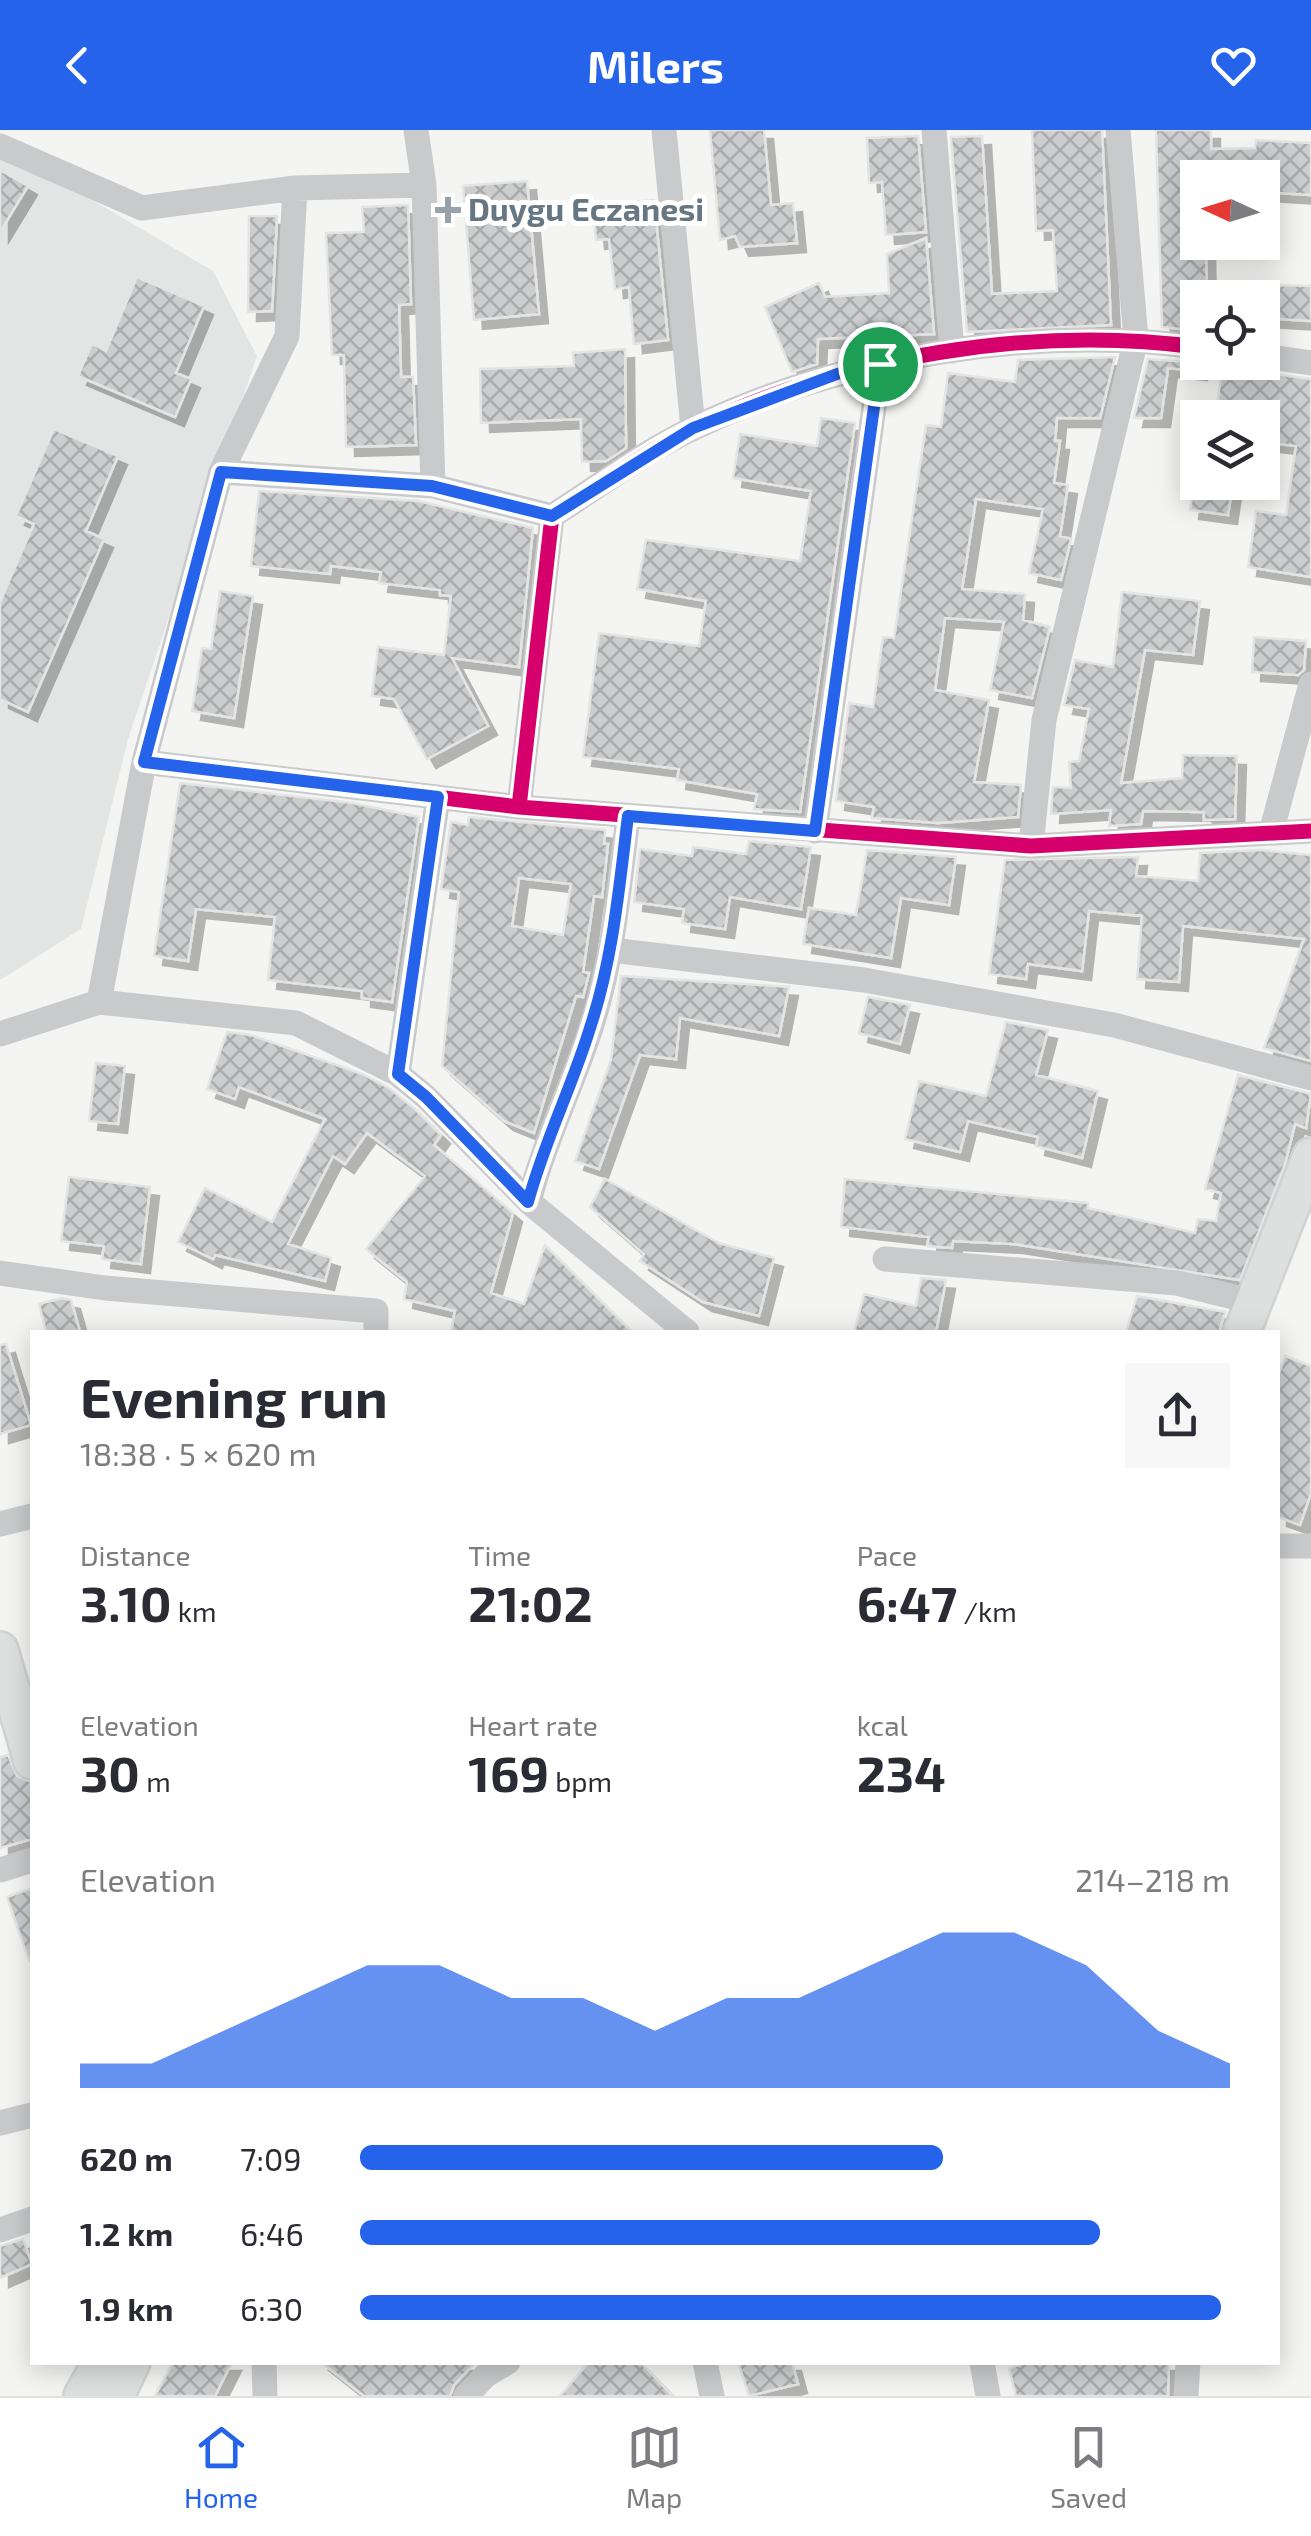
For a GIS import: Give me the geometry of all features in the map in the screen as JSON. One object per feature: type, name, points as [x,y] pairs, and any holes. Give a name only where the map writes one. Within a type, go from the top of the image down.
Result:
[{"type":"street","points":[[416,130],[424,185],[432,486]]},
{"type":"street","points":[[664,130],[693,428]]},
{"type":"street","points":[[934,130],[952,350]]},
{"type":"street","points":[[1031,846],[1044,720],[1136,339],[1118,130]]},
{"type":"street","points":[[0,146],[142,208],[295,188],[424,185]]},
{"type":"street","points":[[100,1002],[144,762],[221,472],[288,336],[295,188]]},
{"type":"street","points":[[221,472],[432,486],[552,516],[693,428],[837,374],[952,350],[1136,339],[1180,345]]},
{"type":"street","points":[[1280,359],[1311,363]]},
{"type":"street","points":[[815,831],[880,364]]},
{"type":"street","points":[[519,807],[552,516]]},
{"type":"street","points":[[1272,830],[1311,684]]},
{"type":"street","points":[[144,762],[519,807],[1031,846],[1272,830],[1311,831]]},
{"type":"street","points":[[398,1074],[438,797]]},
{"type":"street","points":[[528,1202],[539,1161],[590,1028],[611,950],[628,816]]},
{"type":"street","points":[[611,950],[864,980],[1114,1026],[1311,1078]]},
{"type":"street","points":[[0,1034],[100,1002],[296,1023],[398,1074],[426,1097],[528,1202],[687,1330]]},
{"type":"street","points":[[885,1259],[1176,1283],[1248,1318],[1311,1156]]},
{"type":"street","points":[[0,1273],[105,1288],[376,1311],[376,1330]]},
{"type":"street","points":[[0,1524],[30,1516]]},
{"type":"street","points":[[1280,1546],[1311,1546]]},
{"type":"street","points":[[0,1650],[30,1754]]},
{"type":"street","points":[[0,1870],[30,1861]]},
{"type":"street","points":[[0,2123],[30,2116]]},
{"type":"street","points":[[0,2230],[30,2220]]},
{"type":"street","points":[[82,2396],[98,2365]]},
{"type":"street","points":[[116,2396],[131,2365]]},
{"type":"street","points":[[264,2365],[265,2396]]},
{"type":"street","points":[[466,2396],[486,2375],[503,2365]]},
{"type":"street","points":[[706,2365],[712,2396]]},
{"type":"street","points":[[983,2365],[988,2396]]},
{"type":"street","points":[[1186,2396],[1188,2365]]},
{"type":"shaded area","points":[[0,146],[213,271],[257,356],[128,739],[81,929],[0,980]]},
{"type":"building","points":[[710,130],[764,130],[771,205],[793,203],[797,243],[740,247],[735,236],[720,240]]},
{"type":"building","points":[[1032,130],[1102,130],[1111,325],[967,332],[951,137],[982,136],[992,294],[1057,291],[1053,230],[1036,231]]},
{"type":"building","points":[[1156,130],[1211,130],[1211,149],[1255,148],[1256,140],[1311,143],[1311,195],[1280,193],[1280,160],[1180,160],[1180,260],[1206,260],[1207,280],[1180,280],[1180,329],[1162,327]]},
{"type":"building","points":[[918,136],[926,232],[886,235],[882,182],[869,183],[867,138]]},
{"type":"building","points":[[0,170],[28,186],[0,232]]},
{"type":"building","points":[[527,181],[539,314],[474,320],[463,186]]},
{"type":"building","points":[[654,200],[668,340],[634,344],[629,287],[615,289],[609,239],[596,240],[593,205]]},
{"type":"building","points":[[408,205],[411,304],[399,305],[401,377],[413,377],[416,445],[346,447],[344,355],[332,355],[326,233],[364,232],[362,207]]},
{"type":"building","points":[[249,216],[277,216],[272,311],[248,312]]},
{"type":"building","points":[[926,238],[934,334],[818,339],[817,364],[792,372],[765,307],[819,283],[825,297],[889,293],[887,254]]},
{"type":"building","points":[[137,277],[204,306],[176,373],[191,379],[175,417],[78,376],[92,344],[106,351]]},
{"type":"building","points":[[1280,285],[1311,286],[1311,321],[1280,319]]},
{"type":"building","points":[[625,349],[626,448],[606,461],[582,462],[581,419],[481,423],[480,369],[574,366],[573,353]]},
{"type":"building","points":[[1115,357],[1100,418],[1057,418],[1055,441],[1060,441],[1054,483],[1068,485],[1060,536],[1071,539],[1061,580],[1029,573],[1043,509],[976,499],[962,589],[1025,594],[1023,620],[1050,627],[1032,698],[990,690],[1004,622],[945,618],[935,690],[989,700],[974,782],[1021,785],[1018,817],[938,823],[872,818],[874,807],[836,801],[849,703],[873,707],[883,637],[894,638],[926,425],[941,427],[948,373],[1015,382],[1018,360]]},
{"type":"building","points":[[1148,359],[1180,362],[1180,369],[1168,368],[1161,418],[1134,418]]},
{"type":"building","points":[[1280,375],[1311,379],[1311,577],[1248,567],[1256,511],[1286,515],[1296,446],[1280,444],[1280,400],[1218,400],[1220,380],[1280,380]]},
{"type":"building","points":[[821,418],[855,423],[800,812],[754,809],[757,794],[677,780],[679,769],[583,757],[599,633],[699,646],[706,601],[637,589],[646,540],[800,561],[811,491],[733,478],[740,434],[817,446]]},
{"type":"building","points":[[54,429],[118,456],[86,531],[104,539],[28,712],[0,699],[0,602],[34,524],[16,516]]},
{"type":"building","points":[[259,491],[418,501],[533,528],[519,667],[452,658],[488,726],[427,759],[394,699],[372,696],[378,647],[444,655],[451,596],[440,595],[440,590],[379,583],[381,572],[331,566],[330,574],[251,566]]},
{"type":"building","points":[[1191,500],[1230,500],[1228,515],[1190,510]]},
{"type":"building","points":[[220,591],[253,596],[234,718],[192,711],[202,648],[211,649]]},
{"type":"building","points":[[1122,592],[1200,601],[1193,655],[1145,650],[1121,783],[1182,778],[1183,755],[1237,756],[1235,819],[1204,820],[1204,812],[1143,811],[1141,824],[1109,826],[1111,810],[1051,814],[1053,787],[1071,788],[1069,762],[1079,761],[1089,709],[1064,705],[1075,660],[1113,667]]},
{"type":"building","points":[[1254,637],[1306,641],[1304,670],[1298,675],[1252,672]]},
{"type":"building","points":[[180,783],[352,803],[419,817],[392,1002],[362,998],[362,991],[268,980],[275,917],[196,909],[188,961],[154,956]]},
{"type":"building","points":[[469,817],[605,830],[604,844],[608,844],[602,897],[594,896],[583,972],[589,973],[583,997],[576,996],[534,1133],[504,1121],[442,1066],[459,892],[441,889],[451,822],[468,825]],"holes":[[[519,878],[571,884],[563,935],[512,926]]]},
{"type":"building","points":[[749,841],[811,847],[801,909],[730,897],[725,929],[682,923],[684,909],[634,902],[640,849],[692,856],[693,847],[746,854]]},
{"type":"building","points":[[867,850],[956,857],[949,905],[901,898],[891,958],[803,944],[809,908],[856,915]]},
{"type":"building","points":[[1261,850],[1311,855],[1311,1061],[1264,1048],[1304,939],[1183,926],[1179,982],[1137,979],[1142,916],[1089,911],[1082,971],[1028,964],[1026,979],[989,974],[1005,860],[1138,857],[1136,876],[1198,881],[1200,853]]},
{"type":"building","points":[[621,976],[789,987],[779,1036],[680,1018],[676,1059],[640,1055],[599,1169],[575,1161],[611,1060]]},
{"type":"building","points":[[868,997],[910,1005],[900,1044],[859,1033]]},
{"type":"building","points":[[1006,1022],[1048,1030],[1036,1075],[1098,1091],[1082,1158],[1036,1146],[1038,1137],[968,1121],[960,1152],[905,1139],[919,1081],[986,1096]]},
{"type":"building","points":[[227,1032],[251,1035],[362,1074],[389,1088],[441,1135],[434,1145],[513,1213],[491,1293],[524,1304],[545,1245],[630,1330],[451,1330],[455,1311],[404,1299],[407,1282],[366,1249],[425,1176],[367,1133],[345,1164],[333,1156],[288,1244],[331,1258],[325,1281],[215,1255],[213,1259],[178,1242],[205,1188],[272,1222],[325,1119],[239,1087],[235,1099],[207,1089]]},
{"type":"building","points":[[96,1063],[125,1066],[118,1124],[89,1121]]},
{"type":"building","points":[[1238,1075],[1311,1094],[1306,1128],[1295,1124],[1285,1164],[1240,1280],[1014,1244],[953,1241],[952,1248],[927,1246],[929,1237],[841,1227],[845,1179],[1088,1203],[1088,1208],[1195,1233],[1198,1219],[1216,1221],[1221,1193],[1205,1189]]},
{"type":"building","points":[[69,1177],[150,1187],[141,1264],[102,1259],[104,1246],[61,1241]]},
{"type":"building","points":[[605,1179],[719,1243],[774,1258],[759,1316],[703,1302],[640,1261],[644,1254],[590,1207]]},
{"type":"building","points":[[921,1278],[946,1280],[936,1330],[855,1330],[864,1294],[916,1306]]},
{"type":"building","points":[[1137,1296],[1225,1312],[1220,1330],[1127,1330]]},
{"type":"building","points":[[62,1298],[71,1300],[79,1330],[46,1330],[39,1304]]},
{"type":"building","points":[[6,1344],[30,1425],[0,1434],[0,1345]]},
{"type":"building","points":[[1285,1356],[1311,1366],[1311,1493],[1300,1525],[1280,1518],[1280,1370]]},
{"type":"building","points":[[8,1755],[17,1776],[30,1781],[30,1840],[0,1848],[0,1757]]},
{"type":"building","points":[[30,1889],[30,1961],[29,1961],[7,1897]]},
{"type":"building","points":[[23,2239],[30,2265],[0,2278],[0,2246]]},
{"type":"building","points":[[171,2365],[230,2365],[215,2396],[155,2396]]},
{"type":"building","points":[[325,2365],[473,2365],[454,2385],[450,2396],[364,2396]]},
{"type":"building","points":[[586,2365],[643,2365],[673,2396],[560,2396]]},
{"type":"building","points":[[739,2365],[793,2365],[798,2384],[749,2396]]},
{"type":"building","points":[[1169,2365],[1168,2396],[1016,2396],[1009,2368]]},
{"type":"cycle path","points":[[519,807],[552,516],[676,437],[752,403],[813,382],[940,352],[1006,344],[1071,340],[1180,345]]},
{"type":"cycle path","points":[[144,762],[519,807],[1031,846],[1311,831]]},
{"type":"place","name":"Duygu Eczanesi","points":[[448,210]]},
{"type":"route","points":[[880,364],[815,831],[628,816],[611,950],[590,1028],[539,1161],[528,1202],[426,1097],[398,1074],[438,797],[144,762],[221,472],[432,486],[552,516],[693,428],[837,374],[880,364]]}]
